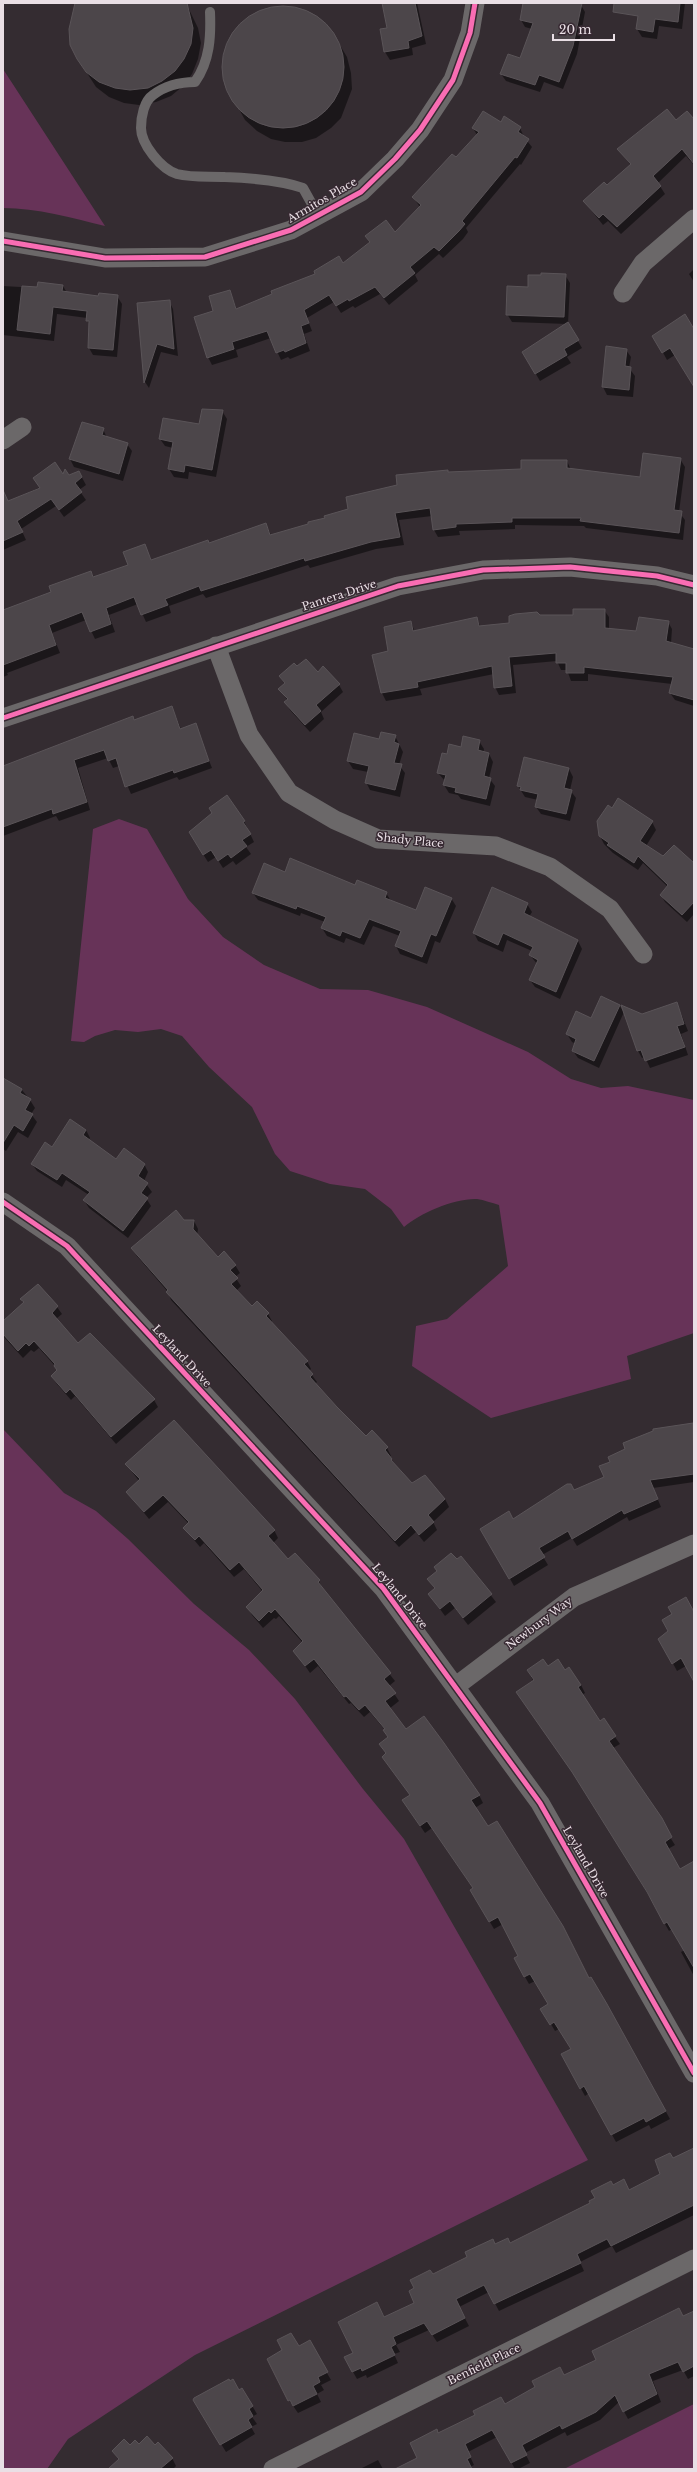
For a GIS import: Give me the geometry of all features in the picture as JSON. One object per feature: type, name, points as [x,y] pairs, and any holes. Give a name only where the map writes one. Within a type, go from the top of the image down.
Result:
[{"type":"street","name":"Armitos Place","points":[[3,241],[105,258],[206,257],[291,230],[361,192],[395,160],[420,130],[453,80],[470,33],[475,3]]},
{"type":"street","points":[[623,293],[643,263],[694,219]]},
{"type":"street","points":[[3,440],[22,427]]},
{"type":"street","name":"Pantera Drive","points":[[3,718],[398,586],[483,570],[570,567],[657,576],[694,585]]},
{"type":"street","name":"Shady Place","points":[[216,646],[249,735],[289,793],[335,820],[378,839],[496,846],[550,867],[610,909],[643,954]]},
{"type":"street","name":"Leyland Drive","points":[[3,1202],[67,1246],[383,1588],[540,1802],[694,2073]]},
{"type":"street","name":"Newbury Way","points":[[456,1686],[574,1597],[694,1544]]},
{"type":"street","name":"Benfield Place","points":[[273,2469],[694,2259]]},
{"type":"lane","points":[[210,12],[211,33],[201,73],[195,82],[182,82],[162,88],[149,98],[142,115],[140,130],[147,146],[159,162],[175,173],[196,177],[233,178],[303,188],[318,215]]},
{"type":"shaded area","points":[[3,69],[105,226],[42,212],[16,208],[3,208]]},
{"type":"shaded area","points":[[119,819],[147,829],[188,899],[223,937],[264,965],[320,989],[368,990],[427,1007],[528,1052],[571,1079],[601,1088],[628,1086],[694,1100],[694,1333],[627,1356],[631,1379],[491,1418],[412,1366],[416,1326],[447,1319],[508,1266],[499,1205],[477,1199],[459,1201],[438,1207],[404,1227],[391,1209],[365,1189],[330,1184],[290,1171],[275,1154],[252,1107],[209,1067],[182,1036],[161,1029],[138,1032],[115,1030],[95,1036],[84,1042],[71,1041],[93,829]]},
{"type":"shaded area","points":[[3,1429],[64,1493],[96,1511],[128,1539],[194,1604],[249,1650],[295,1699],[363,1789],[404,1839],[588,2160],[195,2355],[68,2439],[47,2469],[3,2469]]},
{"type":"shaded area","points":[[694,2404],[694,2469],[564,2469]]},
{"type":"building","points":[[75,3],[187,3],[193,28],[191,44],[184,59],[175,71],[162,81],[148,88],[130,90],[115,88],[99,82],[86,72],[70,45],[69,29]]},
{"type":"building","points":[[382,3],[415,3],[422,36],[408,41],[409,48],[384,52],[380,29],[387,28]]},
{"type":"building","points":[[523,3],[582,3],[573,46],[559,82],[539,75],[535,85],[500,74],[508,54],[520,58],[533,23],[520,20]]},
{"type":"building","points":[[614,3],[680,3],[678,22],[655,19],[653,32],[636,29],[638,16],[613,12]]},
{"type":"building","points":[[283,6],[306,11],[326,24],[339,44],[344,67],[339,90],[326,110],[306,123],[283,128],[260,123],[240,110],[227,90],[222,67],[227,44],[240,24],[260,11]]},
{"type":"building","points":[[667,109],[676,120],[687,111],[694,119],[694,164],[682,149],[653,176],[661,186],[617,227],[603,214],[599,218],[583,201],[604,182],[607,185],[631,164],[617,149]]},
{"type":"building","points":[[483,111],[501,122],[504,116],[521,127],[518,132],[529,139],[517,158],[515,157],[462,221],[465,224],[459,231],[439,251],[434,247],[410,267],[415,273],[384,298],[375,287],[336,306],[329,295],[304,310],[309,323],[301,326],[306,343],[285,352],[284,350],[276,353],[267,331],[232,342],[234,349],[207,358],[194,317],[213,311],[209,296],[230,290],[236,309],[272,294],[271,291],[315,274],[314,271],[339,256],[343,263],[370,242],[365,236],[386,220],[395,232],[421,205],[412,197],[452,154],[456,157],[479,132],[472,128]]},
{"type":"building","points":[[541,273],[566,274],[564,317],[506,315],[507,286],[528,287],[528,275],[541,275]]},
{"type":"building","points":[[38,282],[63,285],[62,291],[98,296],[99,293],[118,295],[113,350],[88,348],[89,321],[86,321],[87,311],[53,307],[50,334],[17,330],[22,286],[37,287]]},
{"type":"building","points":[[170,300],[174,349],[157,344],[144,383],[137,303]]},
{"type":"building","points":[[685,314],[694,329],[694,387],[670,348],[662,353],[652,336]]},
{"type":"building","points":[[568,322],[579,340],[564,349],[567,355],[535,374],[522,352]]},
{"type":"building","points":[[606,346],[627,349],[625,366],[631,367],[629,390],[602,387]]},
{"type":"building","points":[[202,409],[223,410],[212,470],[185,465],[184,472],[168,469],[173,442],[159,439],[163,418],[199,424]]},
{"type":"building","points":[[82,422],[104,428],[102,435],[128,443],[119,474],[69,459]]},
{"type":"building","points":[[643,453],[681,458],[674,510],[682,511],[679,533],[580,521],[581,518],[512,518],[512,522],[456,524],[456,527],[433,530],[430,508],[395,513],[400,537],[371,542],[305,561],[304,558],[201,591],[199,586],[165,599],[168,605],[141,615],[134,597],[106,608],[111,624],[90,632],[82,612],[49,625],[56,645],[3,665],[3,610],[51,592],[49,586],[91,571],[93,577],[128,565],[123,552],[145,544],[151,560],[208,540],[209,543],[266,523],[270,535],[308,524],[308,522],[325,518],[324,516],[348,509],[346,497],[397,485],[396,475],[448,470],[448,472],[521,469],[521,460],[567,460],[567,468],[640,477]]},
{"type":"building","points":[[55,462],[63,474],[65,469],[69,475],[79,471],[82,477],[75,483],[82,492],[59,510],[51,499],[17,521],[23,532],[3,541],[3,490],[8,501],[40,488],[33,478]]},
{"type":"building","points":[[573,609],[605,609],[605,628],[636,631],[639,617],[669,621],[666,641],[694,649],[694,700],[669,693],[673,677],[584,667],[584,673],[566,673],[566,663],[556,663],[556,653],[509,657],[512,686],[494,688],[492,666],[417,682],[418,687],[381,693],[372,655],[388,651],[384,627],[411,621],[413,631],[477,617],[479,626],[509,623],[509,616],[515,614],[537,612],[540,615],[573,615]]},
{"type":"building","points":[[306,659],[318,672],[323,666],[340,684],[316,705],[321,711],[305,725],[284,702],[288,699],[278,689],[285,683],[279,676],[294,663],[297,666]]},
{"type":"building","points":[[172,706],[180,729],[196,723],[209,761],[174,773],[173,770],[125,787],[116,758],[108,761],[104,750],[74,760],[87,802],[53,814],[52,809],[3,827],[3,766],[133,716],[134,720]]},
{"type":"building","points":[[381,732],[396,735],[394,742],[399,744],[394,763],[402,764],[395,790],[365,783],[369,766],[347,761],[354,733],[379,739]]},
{"type":"building","points":[[463,736],[480,740],[478,750],[489,753],[484,776],[491,778],[486,799],[455,792],[456,788],[443,785],[446,775],[437,773],[442,753],[447,754],[449,744],[461,747]]},
{"type":"building","points":[[524,757],[569,768],[564,788],[572,790],[566,814],[535,807],[538,794],[520,790],[521,787],[517,786]]},
{"type":"building","points":[[227,795],[245,821],[243,822],[251,834],[242,840],[247,846],[231,858],[228,854],[218,861],[211,850],[203,855],[189,832],[212,813],[209,808]]},
{"type":"building","points":[[618,798],[653,821],[640,841],[663,856],[674,845],[694,863],[694,902],[682,915],[660,895],[668,885],[638,856],[634,863],[607,845],[609,843],[599,836],[597,821],[608,805],[612,808]]},
{"type":"building","points":[[290,858],[355,885],[357,880],[387,892],[385,898],[416,910],[425,887],[452,898],[436,936],[431,934],[422,957],[395,946],[401,931],[369,919],[360,938],[342,931],[340,936],[321,928],[326,917],[297,906],[296,909],[252,893],[264,863],[285,872]]},
{"type":"building","points":[[492,887],[528,903],[524,913],[578,940],[556,992],[529,980],[538,960],[529,955],[533,947],[503,933],[498,945],[473,933]]},
{"type":"building","points":[[601,996],[620,1005],[594,1061],[572,1051],[576,1039],[566,1034],[576,1011],[591,1018]]},
{"type":"building","points":[[677,1002],[684,1024],[677,1026],[685,1047],[645,1061],[641,1050],[637,1051],[621,1005],[642,1014]]},
{"type":"building","points":[[3,1078],[22,1089],[20,1093],[31,1099],[25,1110],[33,1114],[23,1131],[14,1125],[3,1143]]},
{"type":"building","points":[[70,1119],[86,1130],[83,1135],[116,1159],[124,1148],[145,1164],[138,1176],[148,1183],[141,1193],[148,1198],[123,1231],[83,1200],[90,1192],[62,1173],[57,1180],[31,1164],[45,1142],[52,1147]]},
{"type":"building","points":[[176,1210],[184,1220],[194,1220],[193,1229],[218,1257],[224,1251],[236,1265],[230,1270],[238,1278],[231,1284],[252,1306],[257,1301],[269,1313],[266,1316],[308,1361],[304,1364],[313,1374],[310,1377],[337,1407],[366,1436],[372,1430],[388,1447],[385,1450],[392,1459],[391,1460],[412,1483],[425,1475],[445,1499],[428,1515],[434,1522],[419,1535],[411,1525],[395,1541],[166,1292],[168,1290],[131,1248]]},
{"type":"building","points":[[38,1284],[58,1306],[52,1313],[78,1343],[90,1333],[155,1399],[111,1437],[70,1389],[66,1393],[51,1376],[57,1370],[54,1366],[55,1364],[34,1341],[29,1346],[26,1343],[18,1351],[3,1334],[3,1321],[24,1302],[20,1299]]},
{"type":"building","points":[[174,1420],[275,1530],[268,1536],[288,1559],[295,1553],[320,1580],[318,1582],[391,1673],[384,1679],[396,1693],[385,1701],[406,1729],[424,1716],[444,1743],[480,1795],[471,1800],[488,1826],[497,1821],[563,1926],[589,1978],[591,1977],[607,2004],[666,2111],[646,2122],[644,2118],[611,2135],[584,2086],[580,2089],[561,2054],[571,2049],[554,2022],[550,2025],[540,2009],[548,2004],[530,1974],[524,1977],[514,1958],[518,1956],[498,1917],[489,1922],[470,1890],[473,1888],[427,1821],[420,1826],[402,1800],[410,1795],[382,1757],[386,1753],[379,1744],[388,1737],[383,1730],[385,1729],[365,1705],[359,1710],[346,1696],[344,1697],[314,1659],[305,1666],[293,1651],[303,1641],[275,1609],[271,1613],[269,1611],[259,1621],[246,1607],[263,1590],[239,1562],[230,1570],[199,1536],[195,1540],[183,1528],[189,1522],[163,1495],[144,1512],[126,1492],[140,1479],[125,1464]]},
{"type":"building","points":[[693,1423],[694,1474],[650,1480],[658,1499],[624,1514],[622,1510],[572,1539],[568,1531],[539,1548],[545,1557],[509,1579],[480,1529],[509,1511],[513,1519],[567,1484],[571,1484],[574,1490],[604,1477],[599,1466],[610,1462],[608,1457],[625,1449],[623,1443],[653,1431],[653,1429]]},
{"type":"building","points":[[451,1553],[457,1559],[461,1556],[492,1594],[463,1618],[450,1601],[440,1609],[428,1594],[435,1588],[427,1579],[437,1571],[434,1567]]},
{"type":"building","points":[[686,1597],[694,1612],[694,1682],[681,1658],[672,1664],[658,1639],[668,1631],[662,1620],[672,1614],[668,1607]]},
{"type":"building","points":[[543,1659],[548,1666],[558,1659],[565,1670],[569,1667],[581,1685],[578,1687],[600,1721],[604,1718],[616,1736],[609,1741],[662,1818],[672,1837],[665,1842],[680,1869],[694,1861],[694,1968],[667,1922],[664,1924],[647,1892],[572,1772],[516,1692],[534,1680],[527,1670]]},
{"type":"building","points":[[694,2148],[694,2205],[611,2246],[607,2239],[577,2254],[581,2263],[494,2304],[484,2285],[456,2299],[465,2318],[432,2335],[424,2323],[393,2337],[396,2344],[391,2347],[395,2355],[362,2371],[361,2368],[352,2372],[344,2357],[353,2353],[338,2322],[377,2302],[384,2317],[414,2303],[409,2291],[414,2288],[410,2280],[430,2270],[433,2274],[467,2257],[465,2252],[493,2239],[495,2244],[508,2238],[510,2243],[590,2203],[589,2201],[595,2198],[591,2191],[611,2181],[613,2185],[624,2179],[629,2190],[660,2174],[655,2160],[670,2153],[673,2158]]},
{"type":"building","points":[[679,2308],[683,2316],[694,2311],[694,2366],[683,2372],[678,2362],[649,2374],[657,2394],[623,2412],[615,2395],[596,2412],[562,2429],[560,2425],[522,2445],[527,2455],[511,2463],[492,2430],[465,2444],[471,2457],[467,2459],[472,2469],[395,2469],[417,2458],[410,2443],[437,2429],[438,2433],[475,2415],[473,2411],[501,2397],[505,2404],[535,2387],[532,2381],[560,2367],[564,2375],[596,2360],[592,2351]]},
{"type":"building","points":[[291,2333],[299,2346],[310,2340],[328,2372],[318,2377],[320,2382],[313,2386],[317,2394],[293,2406],[290,2400],[288,2401],[267,2359],[282,2350],[277,2340]]},
{"type":"building","points":[[229,2379],[230,2381],[233,2379],[239,2390],[242,2388],[253,2406],[249,2409],[253,2416],[248,2420],[252,2427],[220,2445],[193,2400],[194,2398]]},
{"type":"building","points":[[147,2436],[155,2445],[158,2442],[173,2458],[160,2469],[108,2469],[119,2459],[112,2451],[124,2439],[130,2445],[135,2440],[139,2444]]},
{"type":"cycle path","points":[[3,241],[105,258],[205,257],[291,230],[361,192],[395,159],[420,130],[453,80],[470,33],[475,3]]},
{"type":"cycle path","points":[[3,718],[398,586],[483,570],[570,567],[657,576],[694,585]]},
{"type":"cycle path","points":[[3,1202],[67,1246],[383,1588],[540,1803],[694,2073]]}]
